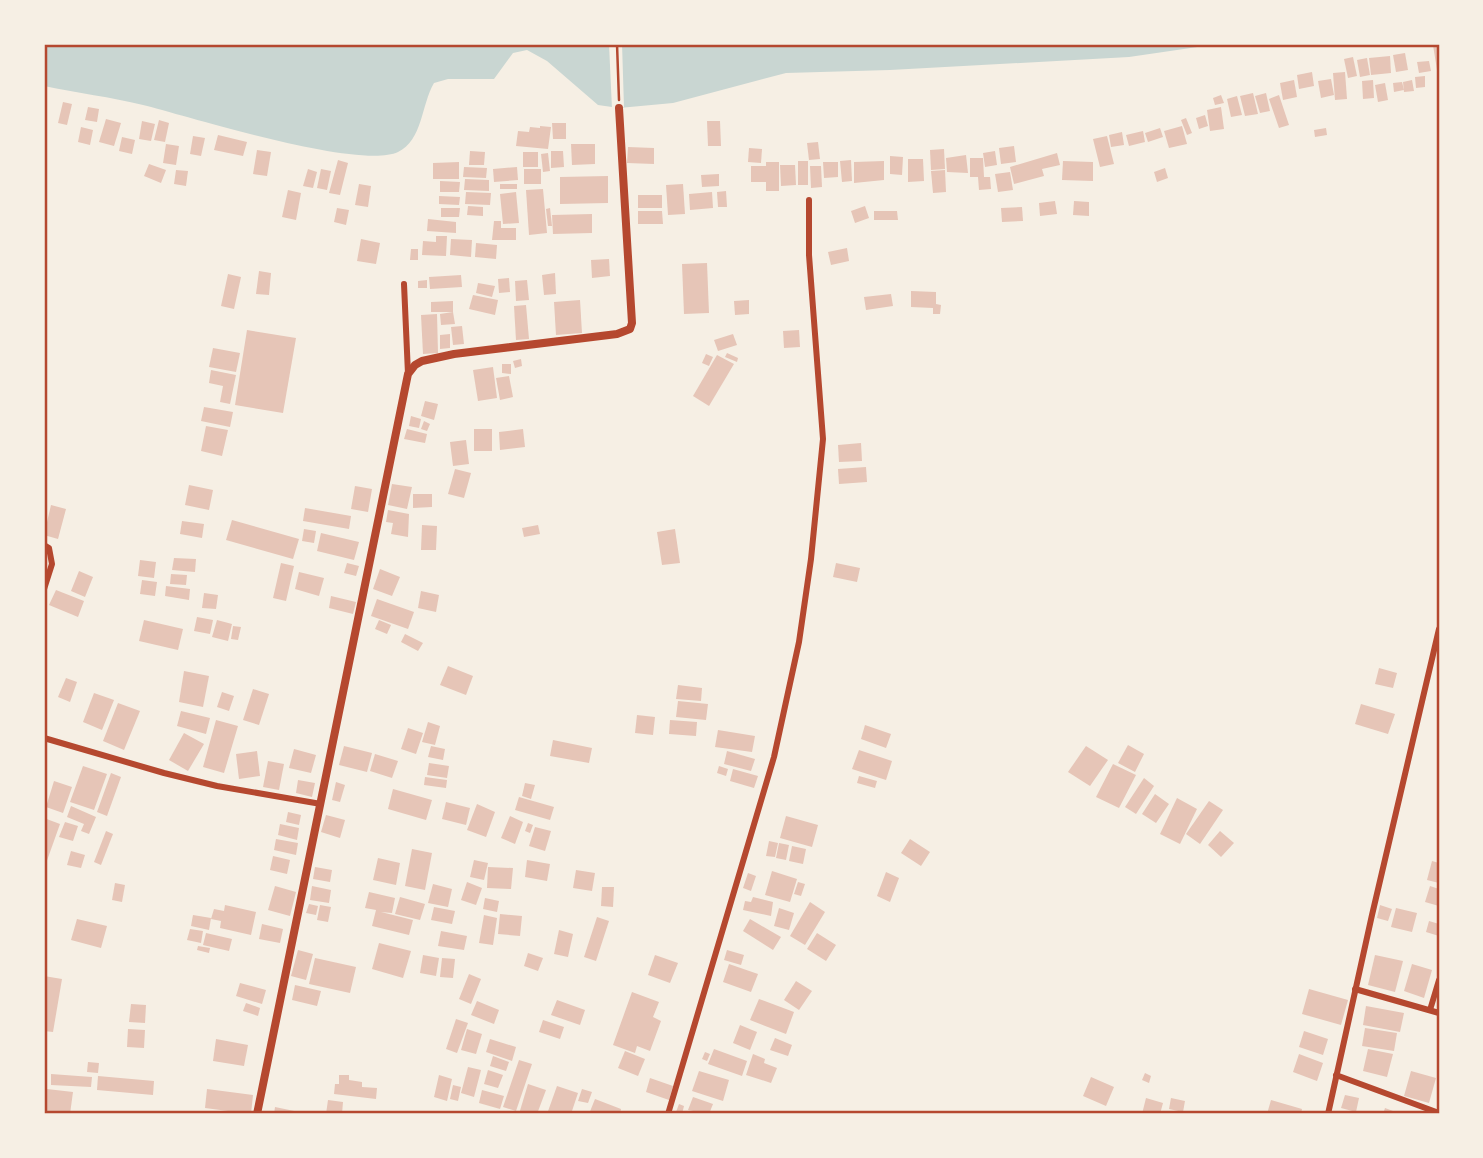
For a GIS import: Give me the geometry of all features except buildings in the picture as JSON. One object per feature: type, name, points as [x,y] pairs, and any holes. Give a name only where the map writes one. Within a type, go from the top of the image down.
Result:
[{"type":"street","points":[[408,374],[422,361],[454,354],[618,334],[630,329],[632,323],[620,108]]},
{"type":"street","points":[[668,1114],[774,757],[799,642],[816,522],[823,439],[809,256],[809,200]]},
{"type":"street","points":[[257,1114],[408,374],[404,284]]},
{"type":"street","points":[[44,545],[49,548],[52,564],[44,589]]},
{"type":"street","points":[[1328,1114],[1439,629]]},
{"type":"street","points":[[44,738],[177,776],[321,804]]},
{"type":"street","points":[[1430,1010],[1439,980]]},
{"type":"street","points":[[1355,989],[1439,1013]]},
{"type":"street","points":[[1336,1075],[1439,1113]]},
{"type":"path","points":[[617,44],[620,108]]},
{"type":"shaded area","points":[[44,44],[1218,44],[1129,57],[786,73],[673,103],[619,108],[598,105],[547,61],[527,50],[513,53],[494,79],[448,79],[434,83],[412,139],[398,152],[378,156],[348,154],[274,140],[131,102],[44,86]]},
{"type":"pier","points":[[609,44],[622,44],[624,107],[612,109]]}]
